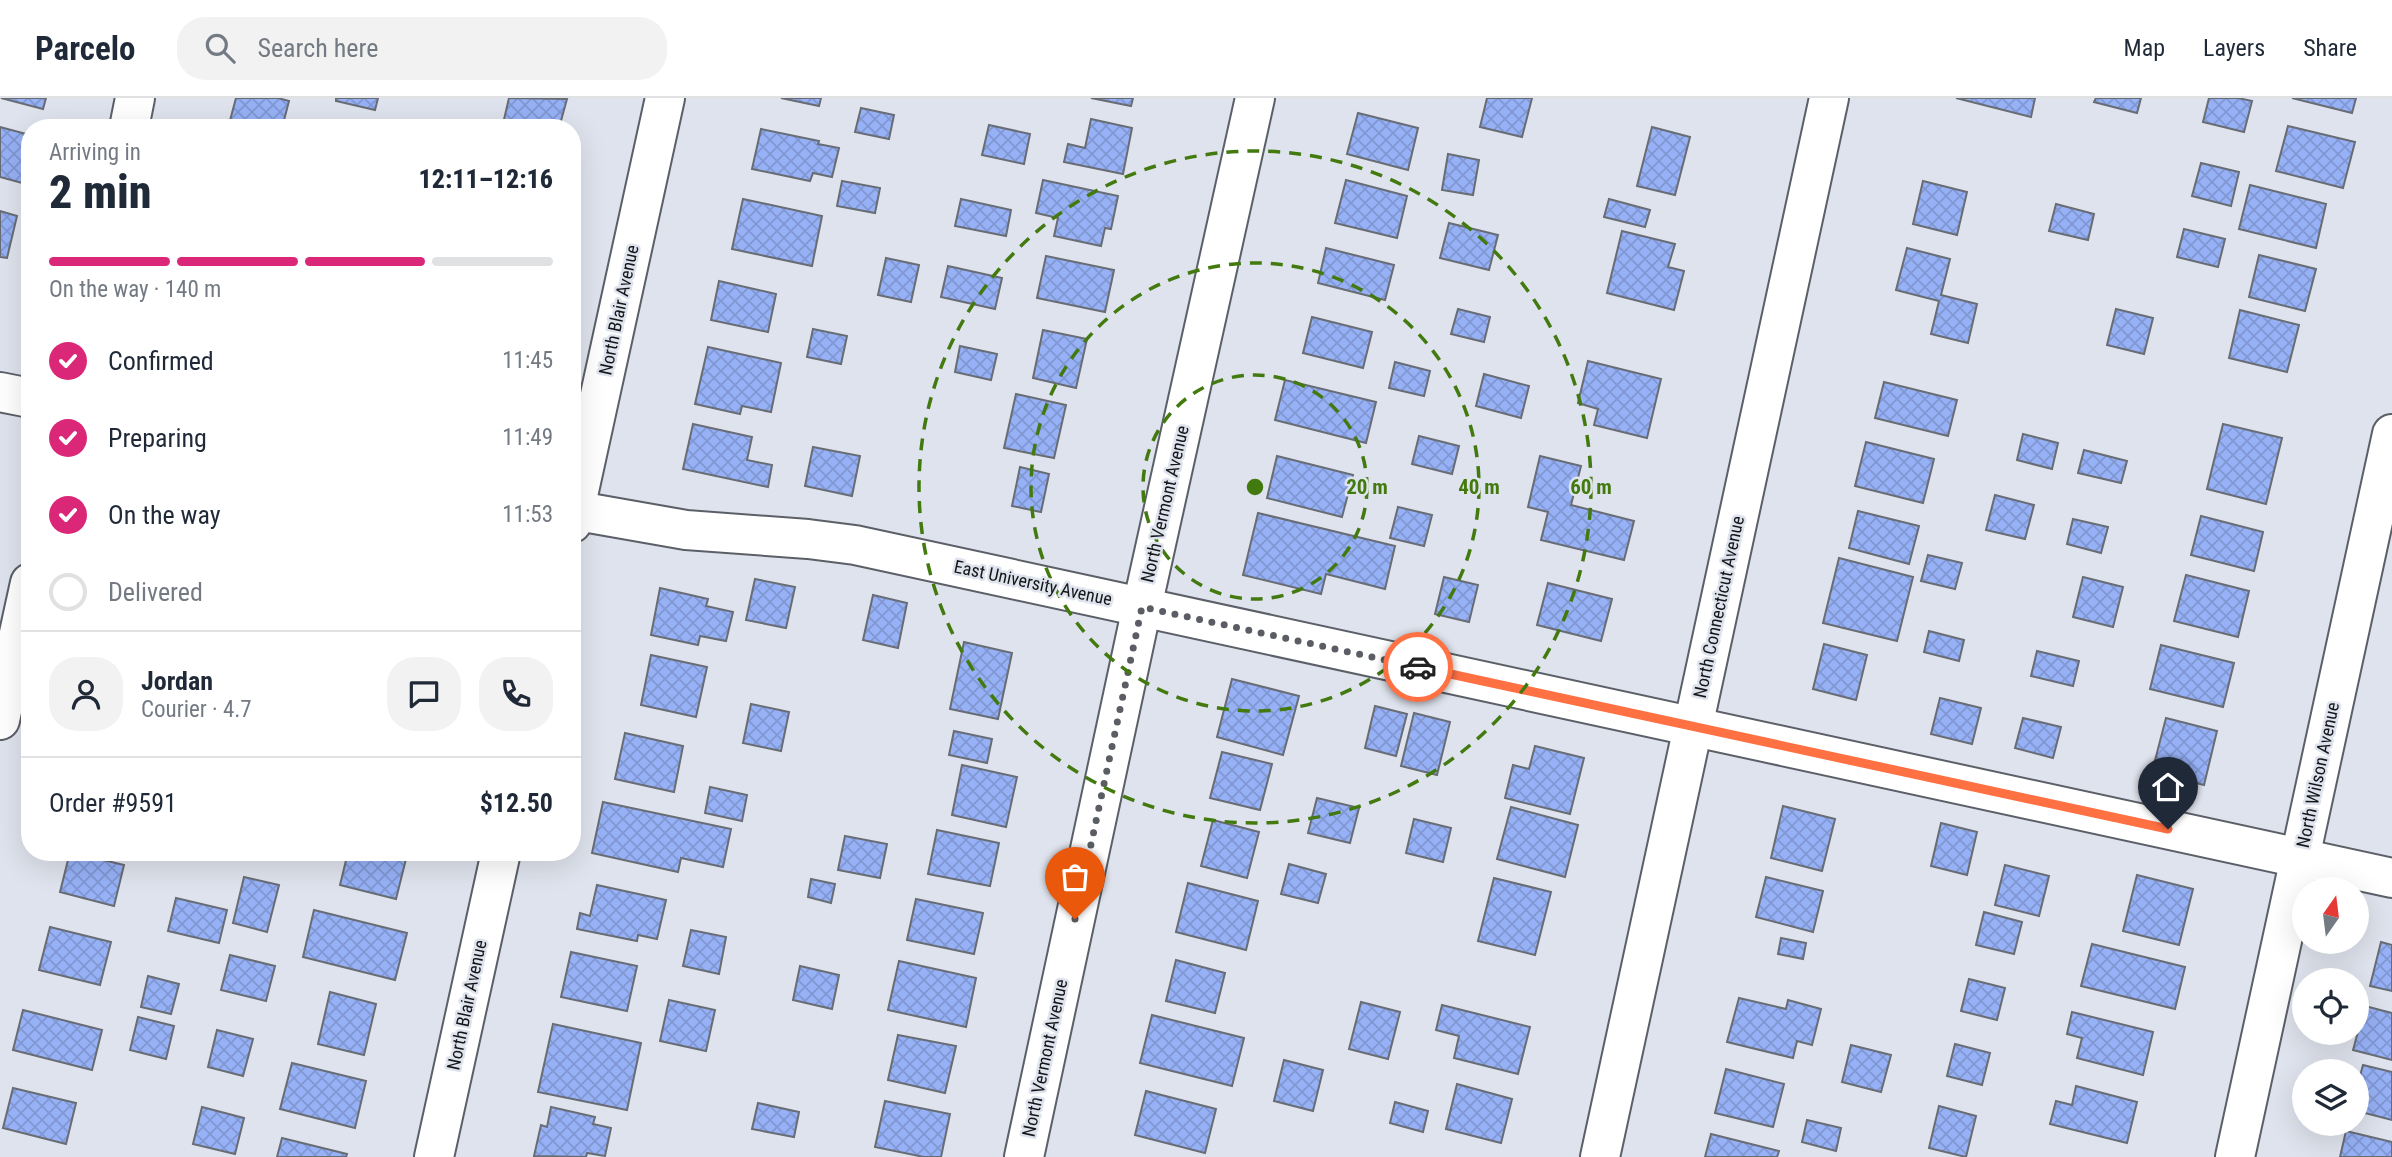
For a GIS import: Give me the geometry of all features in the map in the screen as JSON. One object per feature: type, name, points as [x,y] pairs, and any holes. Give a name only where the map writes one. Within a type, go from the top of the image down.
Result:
[{"type":"street","points":[[130,119],[135,98]]},
{"type":"street","name":"North Blair Avenue","points":[[581,478],[665,98]]},
{"type":"street","name":"North Vermont Avenue","points":[[1024,1157],[1255,98]]},
{"type":"street","name":"North Connecticut Avenue","points":[[1600,1157],[1829,98]]},
{"type":"street","points":[[0,392],[21,396]]},
{"type":"street","name":"North Wilson Avenue","points":[[2235,1157],[2392,434]]},
{"type":"street","name":"East University Avenue","points":[[581,515],[686,530],[855,545],[2392,878]]},
{"type":"street","points":[[0,720],[21,624]]},
{"type":"street","name":"North Blair Avenue","points":[[434,1157],[499,861]]},
{"type":"building","points":[[1,98],[46,98],[43,109]]},
{"type":"building","points":[[236,98],[278,98],[289,101],[284,119],[230,119]]},
{"type":"building","points":[[336,98],[378,98],[375,110],[336,101]]},
{"type":"building","points":[[509,98],[567,99],[561,119],[504,119]]},
{"type":"building","points":[[781,98],[821,98],[819,106]]},
{"type":"building","points":[[1091,98],[1133,98],[1131,106]]},
{"type":"building","points":[[1487,98],[1532,98],[1522,137],[1480,127]]},
{"type":"building","points":[[1956,98],[2035,98],[2031,117]]},
{"type":"building","points":[[2096,98],[2141,98],[2137,113],[2094,102]]},
{"type":"building","points":[[2209,98],[2252,101],[2244,132],[2203,122]]},
{"type":"building","points":[[2292,98],[2356,98],[2352,113]]},
{"type":"building","points":[[861,108],[894,115],[889,139],[855,132]]},
{"type":"building","points":[[1358,113],[1418,128],[1408,170],[1347,154]]},
{"type":"building","points":[[1091,119],[1132,128],[1123,174],[1064,162],[1068,144],[1085,148]]},
{"type":"building","points":[[989,125],[1030,134],[1024,164],[982,155]]},
{"type":"building","points":[[2288,126],[2355,142],[2343,188],[2276,171]]},
{"type":"building","points":[[0,127],[21,133],[21,183],[0,177]]},
{"type":"building","points":[[1652,127],[1690,137],[1675,195],[1637,186]]},
{"type":"building","points":[[761,129],[839,148],[832,177],[813,173],[810,181],[752,169]]},
{"type":"building","points":[[1448,154],[1479,160],[1473,195],[1442,190]]},
{"type":"building","points":[[2201,163],[2239,172],[2231,206],[2192,196]]},
{"type":"building","points":[[1043,180],[1118,196],[1111,229],[1105,228],[1101,246],[1054,236],[1058,218],[1036,213]]},
{"type":"building","points":[[1346,180],[1407,196],[1397,238],[1335,223]]},
{"type":"building","points":[[842,181],[880,188],[875,213],[837,206]]},
{"type":"building","points":[[1923,181],[1967,192],[1957,235],[1913,224]]},
{"type":"building","points":[[2250,185],[2326,204],[2316,248],[2239,229]]},
{"type":"building","points":[[743,199],[822,216],[812,266],[732,249]]},
{"type":"building","points":[[961,199],[1011,210],[1006,236],[955,226]]},
{"type":"building","points":[[1609,199],[1650,210],[1645,227],[1604,217]]},
{"type":"building","points":[[2056,204],[2094,214],[2088,240],[2049,231]]},
{"type":"building","points":[[0,211],[17,216],[7,258],[0,257]]},
{"type":"building","points":[[1449,223],[1498,235],[1489,270],[1440,258]]},
{"type":"building","points":[[2184,229],[2225,239],[2218,267],[2177,257]]},
{"type":"building","points":[[1622,231],[1675,244],[1668,267],[1684,271],[1674,310],[1607,293]]},
{"type":"building","points":[[1326,248],[1394,265],[1385,300],[1318,283]]},
{"type":"building","points":[[1907,248],[1950,259],[1941,295],[1977,304],[1968,343],[1931,334],[1939,301],[1896,290]]},
{"type":"building","points":[[2259,255],[2316,269],[2305,311],[2249,297]]},
{"type":"building","points":[[1046,256],[1114,270],[1105,312],[1037,298]]},
{"type":"building","points":[[886,258],[919,265],[911,302],[878,295]]},
{"type":"building","points":[[948,266],[1002,278],[995,309],[941,297]]},
{"type":"building","points":[[719,281],[776,294],[768,332],[711,320]]},
{"type":"building","points":[[1458,309],[1490,317],[1484,342],[1451,334]]},
{"type":"building","points":[[2116,309],[2153,318],[2144,354],[2107,345]]},
{"type":"building","points":[[2240,310],[2299,325],[2287,372],[2229,358]]},
{"type":"building","points":[[1312,317],[1372,332],[1363,368],[1303,353]]},
{"type":"building","points":[[813,329],[847,336],[841,364],[807,357]]},
{"type":"building","points":[[1043,330],[1087,339],[1076,388],[1033,378]]},
{"type":"building","points":[[960,346],[997,354],[991,380],[955,372]]},
{"type":"building","points":[[708,347],[781,363],[771,412],[742,406],[740,414],[695,404]]},
{"type":"building","points":[[1588,361],[1661,379],[1647,438],[1594,425],[1598,409],[1578,403]]},
{"type":"building","points":[[1395,362],[1430,371],[1424,396],[1389,388]]},
{"type":"building","points":[[1484,374],[1529,386],[1521,418],[1476,406]]},
{"type":"building","points":[[1285,380],[1376,402],[1366,443],[1275,420]]},
{"type":"building","points":[[1884,382],[1957,400],[1948,436],[1875,418]]},
{"type":"building","points":[[1016,394],[1066,405],[1054,458],[1004,448]]},
{"type":"building","points":[[693,424],[752,437],[747,460],[772,465],[768,487],[683,469]]},
{"type":"building","points":[[2223,424],[2282,438],[2266,504],[2207,489]]},
{"type":"building","points":[[2023,434],[2058,443],[2052,469],[2017,460]]},
{"type":"building","points":[[1419,436],[1459,446],[1452,474],[1412,464]]},
{"type":"building","points":[[1866,442],[1934,459],[1923,503],[1855,486]]},
{"type":"building","points":[[813,447],[860,456],[852,496],[805,486]]},
{"type":"building","points":[[2084,450],[2127,461],[2121,483],[2078,473]]},
{"type":"building","points":[[1277,456],[1353,475],[1342,517],[1267,498]]},
{"type":"building","points":[[1540,456],[1581,466],[1571,505],[1634,521],[1624,560],[1541,540],[1548,512],[1528,507]]},
{"type":"building","points":[[1020,467],[1049,474],[1041,512],[1012,506]]},
{"type":"building","points":[[1995,495],[2034,505],[2025,539],[1986,530]]},
{"type":"building","points":[[1398,507],[1432,515],[1424,546],[1390,538]]},
{"type":"building","points":[[1858,511],[1919,526],[1909,564],[1849,548]]},
{"type":"building","points":[[1258,513],[1395,546],[1385,589],[1326,574],[1321,594],[1243,575]]},
{"type":"building","points":[[2201,516],[2263,532],[2254,571],[2191,555]]},
{"type":"building","points":[[2073,519],[2108,527],[2101,553],[2067,544]]},
{"type":"building","points":[[1928,555],[1962,563],[1955,589],[1921,581]]},
{"type":"building","points":[[1839,558],[1913,577],[1897,641],[1823,623]]},
{"type":"building","points":[[2186,575],[2249,591],[2238,637],[2174,621]]},
{"type":"building","points":[[1444,577],[1478,585],[1469,622],[1435,614]]},
{"type":"building","points":[[2083,577],[2123,587],[2113,627],[2073,617]]},
{"type":"building","points":[[755,579],[795,587],[786,628],[746,620]]},
{"type":"building","points":[[1548,583],[1612,599],[1601,641],[1537,625]]},
{"type":"building","points":[[660,588],[708,599],[706,606],[733,612],[726,641],[700,636],[698,645],[651,635]]},
{"type":"building","points":[[873,595],[907,603],[898,648],[863,640]]},
{"type":"building","points":[[1929,631],[1964,640],[1959,661],[1924,652]]},
{"type":"building","points":[[964,642],[1012,653],[998,719],[950,709]]},
{"type":"building","points":[[1824,644],[1867,655],[1856,700],[1813,689]]},
{"type":"building","points":[[2161,645],[2234,663],[2223,707],[2150,689]]},
{"type":"building","points":[[2037,651],[2079,661],[2073,686],[2031,676]]},
{"type":"building","points":[[651,655],[707,667],[696,717],[641,705]]},
{"type":"building","points":[[1232,679],[1299,696],[1283,755],[1217,737]]},
{"type":"building","points":[[1940,698],[1981,708],[1972,744],[1931,734]]},
{"type":"building","points":[[751,704],[789,712],[781,751],[743,743]]},
{"type":"building","points":[[1375,706],[1407,714],[1396,756],[1365,748]]},
{"type":"building","points":[[1414,713],[1450,722],[1437,775],[1401,766]]},
{"type":"building","points":[[2023,718],[2061,727],[2053,758],[2015,748]]},
{"type":"building","points":[[2166,718],[2217,731],[2204,785],[2152,772]]},
{"type":"building","points":[[954,731],[992,739],[987,763],[949,755]]},
{"type":"building","points":[[625,733],[683,746],[674,792],[615,779]]},
{"type":"building","points":[[1535,746],[1584,758],[1570,814],[1505,798],[1513,765],[1529,769]]},
{"type":"building","points":[[1222,752],[1272,764],[1260,810],[1210,798]]},
{"type":"building","points":[[962,765],[1017,777],[1006,827],[952,815]]},
{"type":"building","points":[[710,787],[747,795],[742,821],[705,813]]},
{"type":"building","points":[[1317,798],[1359,808],[1350,843],[1308,833]]},
{"type":"building","points":[[603,802],[731,829],[723,867],[681,858],[678,872],[592,853]]},
{"type":"building","points":[[1783,806],[1835,819],[1822,871],[1771,858]]},
{"type":"building","points":[[1511,807],[1578,825],[1565,877],[1497,859]]},
{"type":"building","points":[[1414,819],[1451,828],[1443,862],[1406,853]]},
{"type":"building","points":[[1213,820],[1259,832],[1247,878],[1201,866]]},
{"type":"building","points":[[1941,823],[1977,832],[1967,875],[1931,866]]},
{"type":"building","points":[[937,830],[999,843],[990,886],[928,874]]},
{"type":"building","points":[[845,836],[887,844],[880,878],[838,870]]},
{"type":"building","points":[[68,861],[107,861],[124,865],[114,906],[60,892]]},
{"type":"building","points":[[346,861],[406,861],[396,899],[340,885]]},
{"type":"building","points":[[1289,864],[1326,874],[1318,903],[1281,894]]},
{"type":"building","points":[[2005,865],[2049,876],[2039,916],[1995,905]]},
{"type":"building","points":[[2137,875],[2193,889],[2179,945],[2123,931]]},
{"type":"building","points":[[244,877],[279,885],[267,932],[233,923]]},
{"type":"building","points":[[1766,877],[1823,891],[1813,932],[1756,917]]},
{"type":"building","points":[[1494,878],[1551,892],[1535,955],[1478,941]]},
{"type":"building","points":[[811,879],[835,884],[831,903],[808,897]]},
{"type":"building","points":[[1188,883],[1258,901],[1246,950],[1176,932]]},
{"type":"building","points":[[597,885],[666,900],[657,939],[638,935],[637,941],[577,929],[580,913],[590,916]]},
{"type":"building","points":[[176,898],[227,910],[219,943],[168,931]]},
{"type":"building","points":[[916,899],[983,913],[974,954],[907,940]]},
{"type":"building","points":[[314,910],[407,933],[395,980],[303,957]]},
{"type":"building","points":[[1984,912],[2022,922],[2014,954],[1976,945]]},
{"type":"building","points":[[50,927],[111,942],[100,985],[39,970]]},
{"type":"building","points":[[691,930],[726,937],[719,974],[683,966]]},
{"type":"building","points":[[1781,938],[1806,943],[1803,959],[1778,954]]},
{"type":"building","points":[[2381,942],[2392,945],[2392,991],[2370,986]]},
{"type":"building","points":[[2092,944],[2185,967],[2175,1009],[2081,986]]},
{"type":"building","points":[[571,952],[637,966],[627,1011],[561,997]]},
{"type":"building","points":[[230,955],[275,966],[266,1001],[221,990]]},
{"type":"building","points":[[1176,960],[1225,973],[1215,1013],[1166,1001]]},
{"type":"building","points":[[899,961],[976,978],[966,1027],[888,1010]]},
{"type":"building","points":[[800,966],[839,975],[832,1009],[793,1000]]},
{"type":"building","points":[[148,976],[179,984],[171,1014],[141,1007]]},
{"type":"building","points":[[1969,979],[2005,988],[1997,1020],[1961,1011]]},
{"type":"building","points":[[330,992],[376,1004],[364,1055],[318,1044]]},
{"type":"building","points":[[1739,998],[1786,1009],[1788,1000],[1821,1009],[1812,1045],[1797,1041],[1793,1058],[1727,1042]]},
{"type":"building","points":[[669,1000],[715,1010],[706,1051],[660,1041]]},
{"type":"building","points":[[1361,1002],[1400,1012],[1388,1059],[1349,1049]]},
{"type":"building","points":[[1442,1005],[1530,1027],[1518,1074],[1454,1058],[1459,1036],[1436,1030]]},
{"type":"building","points":[[2369,1007],[2392,1013],[2392,1060],[2353,1050],[2354,1045],[2369,1045]]},
{"type":"building","points":[[23,1010],[102,1030],[92,1070],[13,1050]]},
{"type":"building","points":[[2072,1012],[2153,1032],[2143,1075],[2077,1058],[2082,1038],[2067,1034]]},
{"type":"building","points":[[1152,1015],[1244,1038],[1232,1086],[1140,1063]]},
{"type":"building","points":[[138,1017],[174,1026],[166,1059],[130,1050]]},
{"type":"building","points":[[553,1024],[641,1043],[627,1110],[538,1092]]},
{"type":"building","points":[[217,1030],[253,1039],[243,1076],[208,1067]]},
{"type":"building","points":[[898,1035],[956,1046],[945,1093],[888,1080]]},
{"type":"building","points":[[1955,1044],[1990,1053],[1982,1085],[1947,1076]]},
{"type":"building","points":[[1851,1045],[1891,1055],[1881,1092],[1842,1082]]},
{"type":"building","points":[[1284,1060],[1323,1070],[1313,1111],[1274,1101]]},
{"type":"building","points":[[292,1063],[366,1081],[355,1128],[280,1109]]},
{"type":"building","points":[[2369,1066],[2392,1072],[2392,1120],[2369,1114]]},
{"type":"building","points":[[1726,1069],[1784,1084],[1773,1127],[1715,1113]]},
{"type":"building","points":[[1457,1084],[1512,1099],[1501,1143],[1446,1129]]},
{"type":"building","points":[[2076,1086],[2137,1102],[2127,1143],[2050,1124],[2056,1101],[2072,1105]]},
{"type":"building","points":[[13,1088],[76,1103],[66,1144],[3,1128]]},
{"type":"building","points":[[1146,1091],[1216,1109],[1205,1153],[1135,1135]]},
{"type":"building","points":[[885,1101],[950,1114],[941,1157],[924,1157],[875,1147]]},
{"type":"building","points":[[1395,1102],[1428,1111],[1423,1132],[1390,1123]]},
{"type":"building","points":[[758,1103],[799,1112],[794,1137],[752,1129]]},
{"type":"building","points":[[1939,1106],[1976,1116],[1966,1157],[1929,1148]]},
{"type":"building","points":[[202,1107],[244,1118],[235,1154],[193,1144]]},
{"type":"building","points":[[551,1107],[595,1117],[593,1124],[611,1128],[605,1156],[587,1153],[586,1157],[534,1156],[541,1125],[547,1127]]},
{"type":"building","points":[[1807,1120],[1841,1128],[1836,1151],[1802,1142]]},
{"type":"building","points":[[1711,1134],[1779,1151],[1777,1157],[1705,1157]]},
{"type":"building","points":[[2345,1136],[2367,1136],[2392,1142],[2392,1157],[2340,1157]]},
{"type":"building","points":[[282,1138],[347,1154],[346,1157],[277,1157]]},
{"type":"way so far","points":[[1075,919],[1142,607],[1418,667]]},
{"type":"route","points":[[1418,667],[2168,829]]}]
